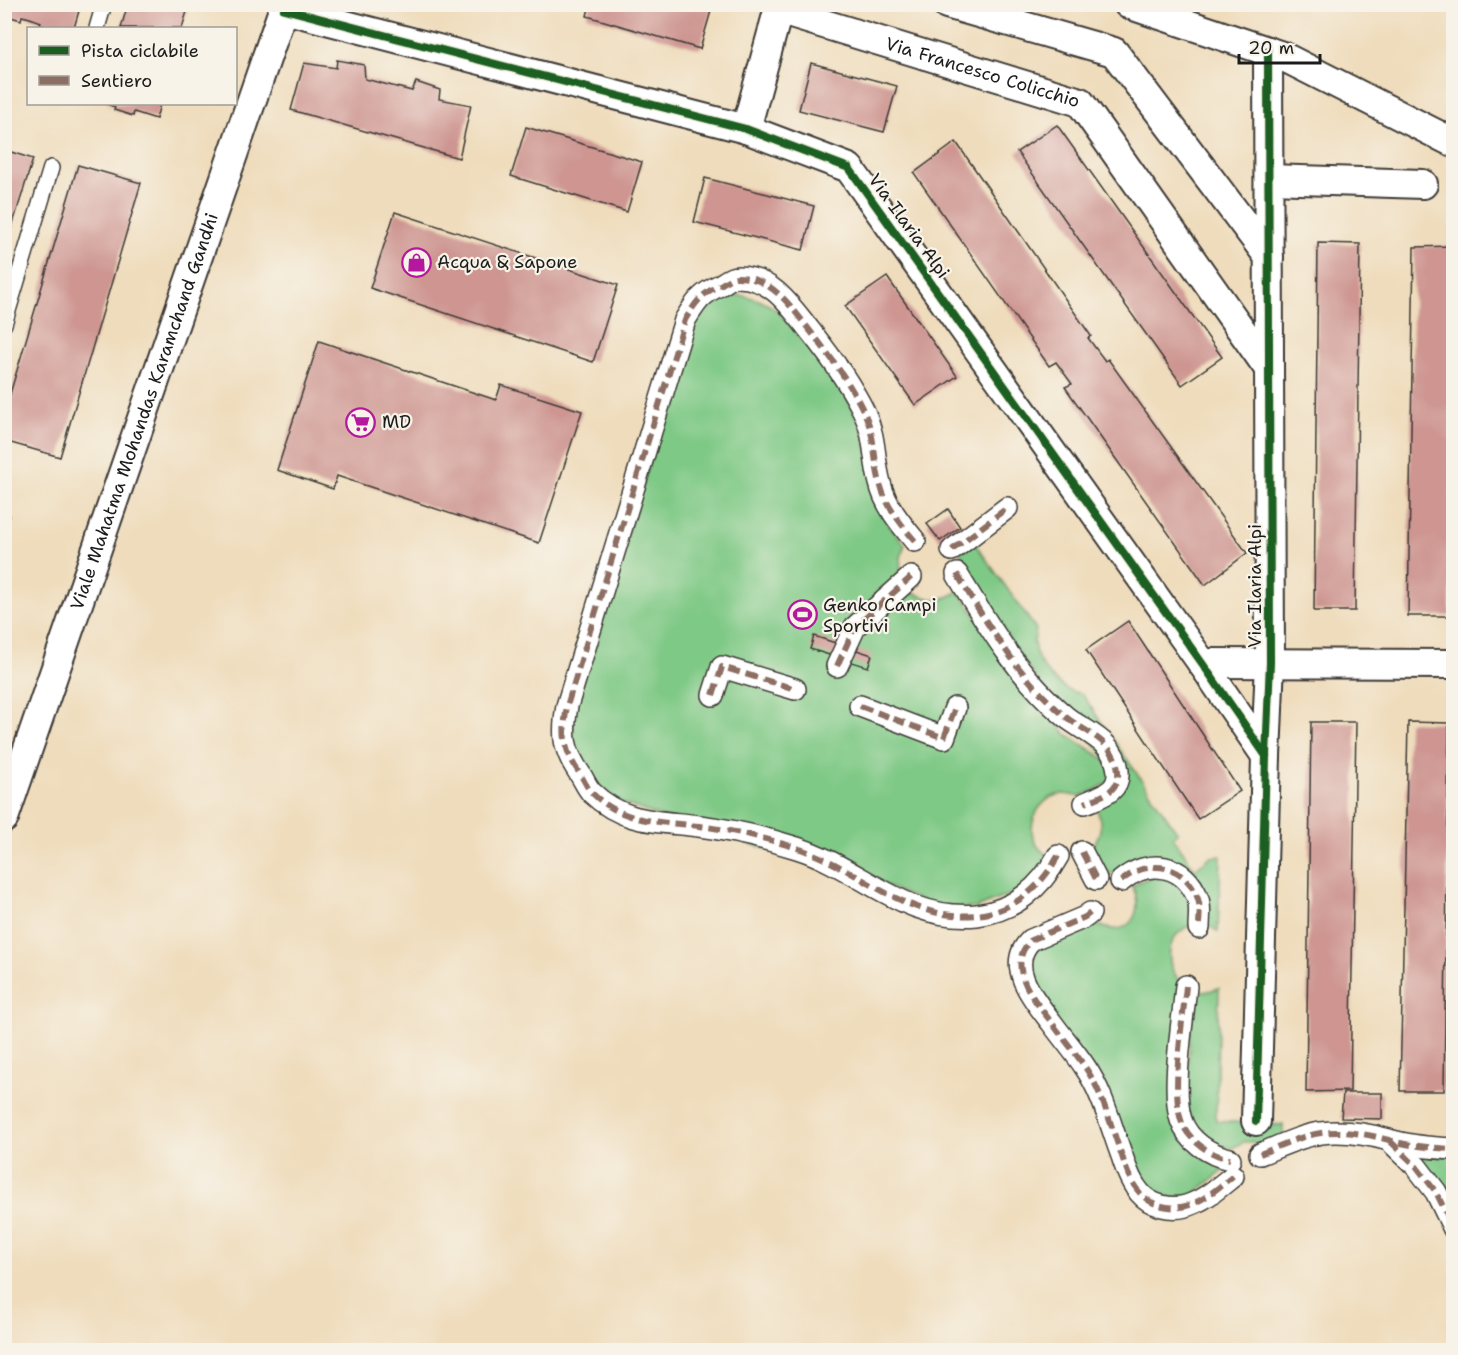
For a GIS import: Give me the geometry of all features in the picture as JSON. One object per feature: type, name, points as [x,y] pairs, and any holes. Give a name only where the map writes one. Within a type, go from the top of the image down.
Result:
[{"type":"street","points":[[947,4],[1114,52],[1269,257]]},
{"type":"street","points":[[1128,4],[1282,56],[1454,143]]},
{"type":"street","name":"Via Ilaria Alpi","points":[[284,7],[746,129],[849,168],[1266,756]]},
{"type":"street","name":"Viale Mahatma Mohandas Karamchand Gandhi","points":[[4,818],[284,7]]},
{"type":"street","points":[[746,129],[779,8]]},
{"type":"street","name":"Via Francesco Colicchio","points":[[779,8],[1080,102],[1269,369]]},
{"type":"street","name":"Via Ilaria Alpi","points":[[1256,1121],[1270,662],[1268,51]]},
{"type":"street","points":[[1269,179],[1423,184]]},
{"type":"street","points":[[915,541],[896,517],[879,483],[874,436],[864,412],[835,362],[781,295],[763,282],[734,277],[705,292],[694,305],[686,320],[567,706],[563,724],[564,743],[568,754],[592,793],[618,811],[644,821],[699,826],[761,838],[800,849],[838,866],[920,910],[949,915],[976,915],[999,911],[1037,887],[1048,874],[1058,856]]},
{"type":"street","points":[[952,550],[1007,508]]},
{"type":"street","points":[[957,574],[1000,642],[1037,689],[1066,718],[1098,737],[1111,753],[1118,770],[1116,787],[1111,792],[1085,803]]},
{"type":"street","points":[[837,666],[855,627],[911,577]]},
{"type":"street","points":[[1202,663],[1270,662]]},
{"type":"street","name":"Via Ilaria Alpi","points":[[1270,662],[1454,664]]},
{"type":"street","points":[[713,694],[722,667],[795,689]]},
{"type":"street","points":[[860,706],[944,738],[955,708]]},
{"type":"street","points":[[1082,852],[1096,879]]},
{"type":"street","points":[[1121,882],[1142,868],[1154,866],[1161,866],[1183,876],[1190,883],[1198,900],[1199,928]]},
{"type":"street","points":[[1090,913],[1032,940],[1022,952],[1021,970],[1029,992],[1095,1083],[1132,1183],[1140,1194],[1151,1202],[1176,1207],[1198,1201],[1231,1167],[1219,1156],[1194,1141],[1181,1121],[1177,1088],[1186,986]]},
{"type":"street","points":[[1260,1154],[1306,1136],[1321,1133],[1358,1132],[1377,1135],[1390,1141],[1454,1149]]},
{"type":"street","points":[[1390,1141],[1416,1166],[1436,1192],[1454,1229]]},
{"type":"lane","points":[[97,27],[104,4]]},
{"type":"lane","points":[[4,324],[8,302],[51,168]]},
{"type":"green space","name":"Genko Campi Sportivi","points":[[723,294],[752,298],[778,311],[842,388],[863,429],[880,509],[890,527],[905,544],[901,558],[901,570],[907,588],[912,594],[937,599],[948,597],[959,591],[1039,708],[1053,718],[1066,734],[1103,758],[1111,771],[1112,779],[1092,792],[1078,796],[1057,795],[1041,806],[1035,816],[1032,833],[1039,848],[1049,856],[1034,878],[1016,892],[976,908],[935,907],[884,885],[608,798],[573,750],[573,712],[693,321],[707,303]]},
{"type":"green space","points":[[971,538],[1036,629],[1034,643],[1044,668],[1058,683],[1082,694],[1178,833],[1173,837],[1195,869],[1210,857],[1221,856],[1218,932],[1204,922],[1171,860],[1143,860],[1118,875],[1102,874],[1090,848],[1100,832],[1099,816],[1095,804],[1125,778],[1042,687],[958,565],[963,545]]},
{"type":"green space","points":[[1166,875],[1189,892],[1194,924],[1177,935],[1170,950],[1172,967],[1182,984],[1171,1097],[1227,1168],[1185,1201],[1147,1193],[1037,996],[1027,955],[1039,942],[1099,925],[1109,929],[1126,926],[1132,921],[1137,905],[1132,886],[1148,878]]},
{"type":"green space","points":[[1219,988],[1216,1121],[1283,1125],[1283,1136],[1261,1146],[1253,1142],[1244,1142],[1232,1148],[1224,1147],[1202,1137],[1185,1111],[1193,989],[1205,992]]},
{"type":"green space","points":[[1453,1153],[1453,1217],[1414,1154]]},
{"type":"building","points":[[4,4],[81,4],[74,27],[47,27],[30,18],[22,16],[21,20],[4,15]]},
{"type":"building","points":[[132,4],[189,5],[182,27],[121,27],[127,7],[131,8]]},
{"type":"building","points":[[590,4],[713,4],[700,49],[587,16]]},
{"type":"building","points":[[337,60],[364,65],[365,79],[412,91],[416,82],[440,90],[439,99],[471,105],[459,158],[291,110],[304,63],[336,68]]},
{"type":"building","points":[[811,63],[897,86],[884,132],[799,110]]},
{"type":"building","points":[[109,105],[160,105],[156,119],[134,112],[133,116],[114,110],[115,107]]},
{"type":"building","points":[[1057,125],[1222,357],[1182,385],[1017,152]]},
{"type":"building","points":[[526,127],[642,162],[627,212],[511,176]]},
{"type":"building","points":[[956,142],[1091,336],[1088,338],[1105,361],[1108,359],[1247,553],[1205,585],[1065,387],[1072,384],[1056,362],[1049,366],[914,173]]},
{"type":"building","points":[[8,151],[33,159],[5,249],[4,162]]},
{"type":"building","points":[[78,165],[141,183],[60,457],[4,441],[4,414]]},
{"type":"building","points":[[705,178],[814,206],[803,250],[694,222]]},
{"type":"building","points":[[395,212],[618,285],[593,362],[370,288]]},
{"type":"building","points":[[1318,243],[1360,244],[1355,611],[1314,611]]},
{"type":"building","points":[[1454,246],[1450,616],[1408,616],[1414,247]]},
{"type":"building","points":[[887,277],[957,376],[915,405],[845,306]]},
{"type":"building","points":[[319,341],[496,400],[501,385],[582,411],[539,543],[337,476],[333,489],[277,470]]},
{"type":"building","points":[[948,509],[960,527],[940,541],[927,524]]},
{"type":"building","points":[[4,515],[10,516],[5,534],[4,534]]},
{"type":"building","points":[[1128,621],[1240,791],[1198,819],[1086,650]]},
{"type":"building","points":[[814,636],[872,655],[868,667],[810,649]]},
{"type":"building","points":[[1311,722],[1356,722],[1350,1091],[1306,1092]]},
{"type":"building","points":[[1408,722],[1449,723],[1444,1091],[1400,1091]]},
{"type":"building","points":[[1343,1093],[1382,1093],[1382,1119],[1341,1118]]},
{"type":"marked path","points":[[915,541],[894,514],[882,491],[871,430],[859,401],[833,361],[788,303],[770,287],[749,278],[732,278],[703,295],[685,320],[567,706],[564,734],[570,757],[590,791],[604,803],[629,816],[656,822],[724,830],[797,848],[820,857],[905,902],[951,915],[990,913],[1014,903],[1035,887],[1058,856]]},
{"type":"marked path","points":[[952,550],[1007,508]]},
{"type":"marked path","points":[[957,574],[1006,650],[1034,686],[1066,717],[1106,745],[1111,752],[1118,771],[1116,784],[1113,789],[1085,803]]},
{"type":"marked path","points":[[837,666],[855,627],[911,577]]},
{"type":"marked path","points":[[713,695],[722,667],[795,689]]},
{"type":"marked path","points":[[860,706],[944,738],[955,708]]},
{"type":"marked path","points":[[1082,852],[1096,879]]},
{"type":"marked path","points":[[1121,881],[1143,869],[1154,867],[1175,871],[1192,887],[1198,899],[1199,928]]},
{"type":"marked path","points":[[1090,913],[1031,940],[1023,950],[1020,961],[1021,972],[1031,994],[1091,1077],[1102,1099],[1131,1180],[1140,1193],[1150,1201],[1162,1206],[1174,1207],[1186,1206],[1199,1201],[1233,1176]]},
{"type":"marked path","points":[[1186,986],[1177,1073],[1178,1107],[1181,1120],[1194,1141],[1215,1154],[1230,1159]]},
{"type":"marked path","points":[[1260,1154],[1305,1136],[1330,1132],[1356,1133],[1413,1145],[1454,1149]]},
{"type":"marked path","points":[[1390,1141],[1416,1166],[1436,1192],[1454,1229]]},
{"type":"cycle path","points":[[284,9],[746,129],[849,168],[1266,756]]},
{"type":"cycle path","points":[[1256,1121],[1270,662],[1268,51]]},
{"type":"place","name":"Acqua & Sapone","points":[[416,262]]},
{"type":"place","name":"MD","points":[[361,422]]},
{"type":"place","name":"Genko Campi Sportivi","points":[[802,615]]}]
